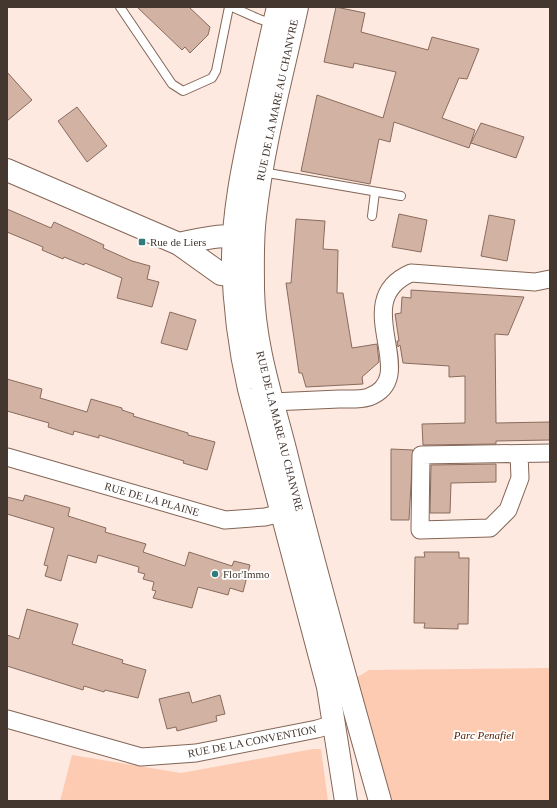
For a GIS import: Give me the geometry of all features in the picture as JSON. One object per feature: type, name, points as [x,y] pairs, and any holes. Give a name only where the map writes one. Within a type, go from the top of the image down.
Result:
[{"type":"main road","name":"RUE DE LA MARE AU CHANVRE","points":[[297,7],[282,22],[244,164],[235,314],[241,351],[380,801]]},
{"type":"main road","name":"RUE DE LA MARE AU CHANVRE","points":[[282,22],[255,217],[253,291],[260,352],[272,402],[291,511],[328,687],[346,801]]},
{"type":"main road","points":[[7,170],[179,244],[221,274],[238,275],[247,302],[255,314]]},
{"type":"main road","points":[[179,244],[220,236],[239,238],[255,217]]},
{"type":"street","points":[[272,402],[363,398],[378,392],[387,380],[391,367],[382,308],[392,287],[404,276],[411,273],[535,282],[545,282],[550,279]]},
{"type":"street","points":[[519,454],[520,478],[508,510],[490,528],[420,530],[421,455],[550,453]]},
{"type":"street","name":"RUE DE LA PLAINE","points":[[7,458],[225,520],[265,517],[291,511]]},
{"type":"street","name":"RUE DE LA CONVENTION","points":[[7,719],[141,757],[196,753],[317,729],[334,724]]},
{"type":"lane","points":[[120,7],[172,84],[183,91],[212,78],[216,72],[231,7],[259,19],[282,22]]},
{"type":"lane","points":[[261,172],[401,196]]},
{"type":"lane","points":[[372,216],[375,192]]},
{"type":"green space","name":"Parc Penafiel","points":[[550,668],[550,801],[391,801],[351,681],[369,670]]},
{"type":"green space","points":[[313,749],[321,749],[328,801],[60,801],[72,755],[181,773]]},
{"type":"building","points":[[137,7],[189,7],[210,27],[208,35],[190,53],[185,47],[182,50]]},
{"type":"building","points":[[336,7],[365,13],[361,32],[428,50],[432,37],[479,49],[467,79],[459,78],[442,118],[475,130],[469,148],[394,122],[390,142],[379,139],[370,184],[301,171],[317,95],[383,118],[396,72],[354,63],[353,68],[324,62]]},
{"type":"building","points":[[7,72],[32,100],[7,121]]},
{"type":"building","points":[[77,107],[107,146],[87,162],[58,121]]},
{"type":"building","points":[[481,123],[524,137],[516,158],[471,143]]},
{"type":"building","points":[[7,209],[51,228],[54,222],[104,245],[103,248],[132,261],[150,266],[147,279],[159,282],[152,307],[117,298],[122,278],[85,263],[84,265],[64,257],[63,259],[42,250],[43,247],[7,232]]},
{"type":"building","points":[[399,214],[427,220],[421,252],[392,247]]},
{"type":"building","points":[[489,215],[515,220],[507,261],[481,256]]},
{"type":"building","points":[[296,219],[325,221],[323,249],[338,250],[337,293],[343,293],[352,348],[377,344],[379,362],[362,377],[363,384],[306,387],[302,373],[299,373],[286,283],[291,283]]},
{"type":"building","points":[[411,290],[524,297],[508,335],[495,334],[496,423],[550,422],[550,440],[496,441],[496,444],[423,445],[422,424],[465,423],[465,376],[449,377],[449,366],[403,363],[400,345],[398,347],[397,341],[399,341],[395,314],[401,313],[402,297],[411,298]]},
{"type":"building","points":[[170,312],[196,320],[187,350],[161,343]]},
{"type":"building","points":[[7,379],[42,389],[40,398],[87,412],[91,399],[122,408],[122,410],[134,414],[133,416],[188,433],[188,435],[215,442],[207,470],[183,463],[184,461],[99,435],[99,438],[74,431],[73,435],[48,427],[49,423],[7,411]]},
{"type":"building","points":[[391,449],[413,450],[409,520],[391,520]]},
{"type":"building","points":[[496,464],[496,482],[451,483],[450,513],[430,513],[431,465]]},
{"type":"building","points":[[25,495],[70,508],[68,516],[106,528],[105,532],[146,544],[143,552],[185,566],[189,552],[232,566],[234,561],[250,565],[243,592],[230,588],[228,595],[198,587],[192,608],[153,598],[156,591],[152,590],[154,582],[143,579],[145,574],[138,572],[139,567],[98,555],[96,563],[68,555],[61,581],[45,576],[48,566],[44,565],[54,528],[7,514],[7,497],[23,501]]},
{"type":"building","points":[[424,552],[459,552],[459,558],[469,558],[468,624],[458,624],[458,629],[424,628],[425,623],[414,623],[415,557],[425,557]]},
{"type":"building","points":[[27,609],[78,624],[72,644],[123,660],[122,663],[146,670],[138,698],[105,690],[104,692],[84,686],[83,690],[7,666],[7,635],[19,639]]},
{"type":"building","points":[[189,692],[192,703],[220,695],[225,714],[216,716],[217,721],[177,731],[176,727],[167,729],[159,699]]},
{"type":"place","name":"Rue de Liers","points":[[142,242]]},
{"type":"place","name":"Flor'Immo","points":[[215,574]]}]
